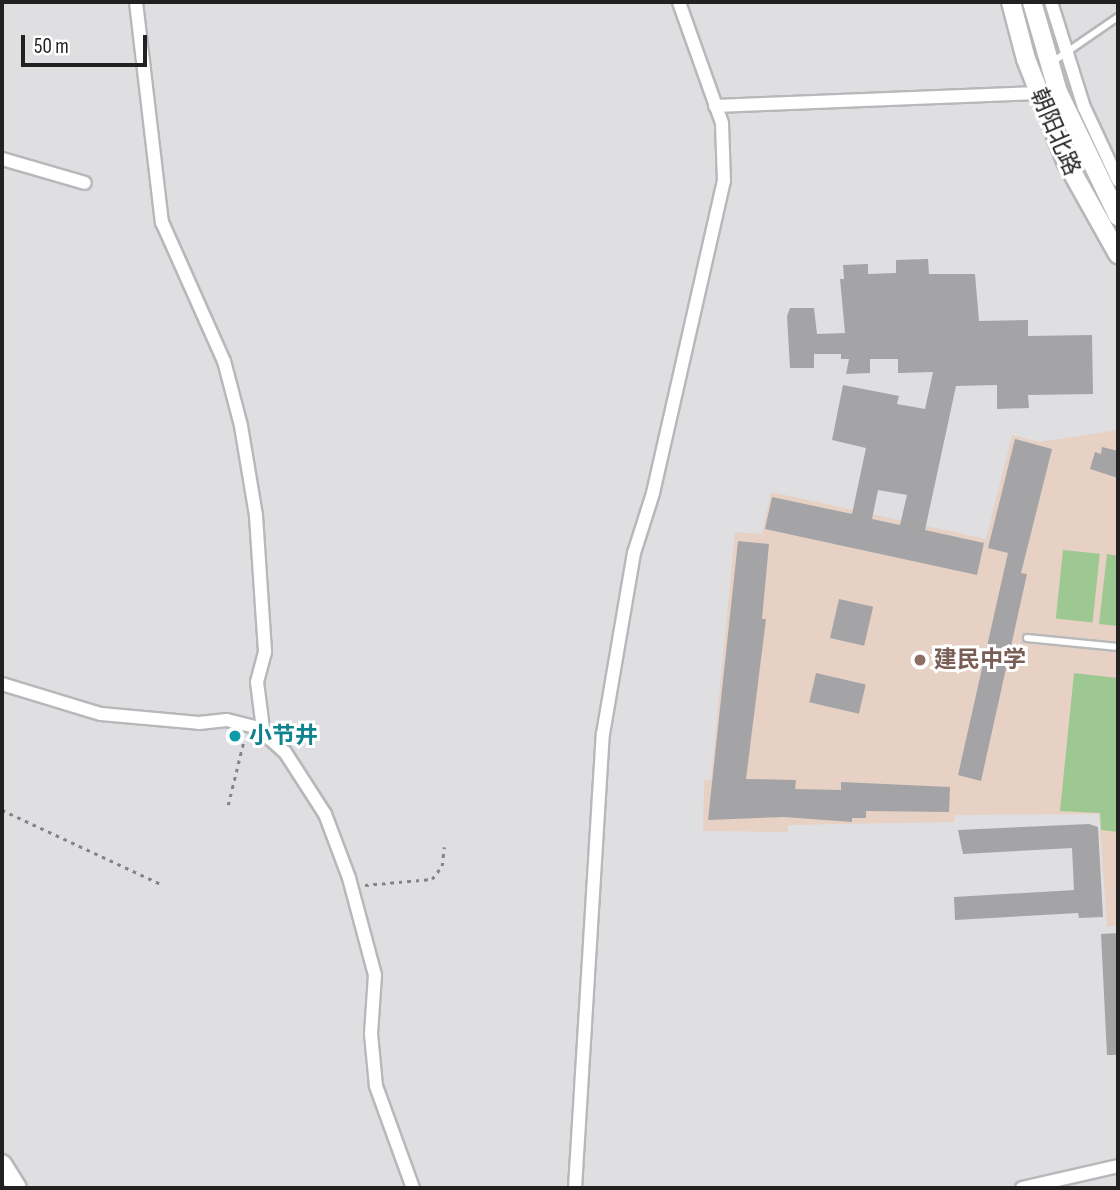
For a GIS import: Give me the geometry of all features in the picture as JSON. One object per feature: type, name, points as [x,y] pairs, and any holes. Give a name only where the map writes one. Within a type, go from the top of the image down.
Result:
[{"type":"main road","name":"朝阳北路","points":[[1011,2],[1038,93],[1066,161],[1118,254]]},
{"type":"main road","name":"朝阳北路","points":[[1032,2],[1049,65],[1084,153],[1118,216]]},
{"type":"main road","points":[[2,1164],[17,1188]]},
{"type":"street","points":[[136,2],[162,222],[224,361],[241,426],[256,516],[265,652],[257,682],[263,729],[298,769],[326,814],[352,890],[375,975],[372,1034],[376,1086],[413,1188]]},
{"type":"street","points":[[575,1188],[603,734],[634,553],[653,493],[722,199],[724,143],[715,106],[679,2]]},
{"type":"street","points":[[1051,2],[1097,138],[1118,180]]},
{"type":"street","points":[[715,106],[1038,93]]},
{"type":"street","points":[[2,159],[85,183]]},
{"type":"street","points":[[2,684],[102,714],[198,723],[227,720],[263,729]]},
{"type":"street","points":[[1022,1188],[1118,1166]]},
{"type":"lane","points":[[1049,65],[1118,17]]},
{"type":"lane","points":[[1027,638],[1118,647]]},
{"type":"path","points":[[228,805],[244,737]]},
{"type":"path","points":[[2,810],[163,885]]},
{"type":"path","points":[[352,890],[373,881],[432,879],[442,866],[444,847]]},
{"type":"shaded area","name":"建民中学","points":[[1118,430],[1118,925],[1107,927],[1099,814],[955,815],[954,822],[788,825],[788,832],[703,831],[704,780],[711,780],[735,532],[762,534],[771,492],[986,539],[1012,435],[1040,442]]},
{"type":"green space","points":[[1063,550],[1100,554],[1093,622],[1056,619]]},
{"type":"green space","points":[[1107,554],[1118,556],[1118,626],[1099,624]]},
{"type":"green space","points":[[1074,673],[1118,678],[1118,832],[1101,830],[1100,813],[1060,811]]},
{"type":"building","points":[[928,259],[929,274],[975,274],[979,321],[1028,320],[1028,336],[1092,335],[1093,394],[1028,395],[1029,408],[997,409],[997,385],[956,386],[925,530],[984,543],[977,575],[765,529],[772,497],[852,514],[866,448],[832,440],[843,385],[899,396],[897,404],[925,409],[933,372],[898,373],[898,359],[870,359],[870,373],[846,374],[849,359],[841,359],[841,354],[814,354],[814,368],[790,368],[787,316],[790,308],[814,308],[817,334],[845,333],[840,279],[844,279],[843,265],[868,264],[868,274],[896,273],[896,260]],"holes":[[[878,490],[907,495],[900,525],[872,519]]]},
{"type":"building","points":[[1015,439],[1052,449],[1021,573],[1027,574],[981,781],[958,775],[1008,553],[988,548]]},
{"type":"building","points":[[1102,447],[1118,451],[1118,478],[1090,469],[1095,452],[1101,454]]},
{"type":"building","points":[[738,541],[769,544],[762,619],[766,619],[746,779],[796,780],[795,789],[841,790],[841,782],[950,787],[949,812],[866,811],[866,818],[852,818],[852,822],[784,817],[708,820]]},
{"type":"building","points":[[839,599],[873,607],[864,646],[830,638]]},
{"type":"building","points":[[816,673],[866,684],[859,714],[809,702]]},
{"type":"building","points":[[1089,824],[1098,827],[1103,917],[1079,918],[1078,913],[955,920],[954,897],[1074,890],[1072,848],[963,854],[958,830]]},
{"type":"building","points":[[1118,933],[1118,1055],[1107,1055],[1101,934]]},
{"type":"place","name":"建民中学","points":[[920,660]]},
{"type":"place","name":"小节井","points":[[235,736]]}]
